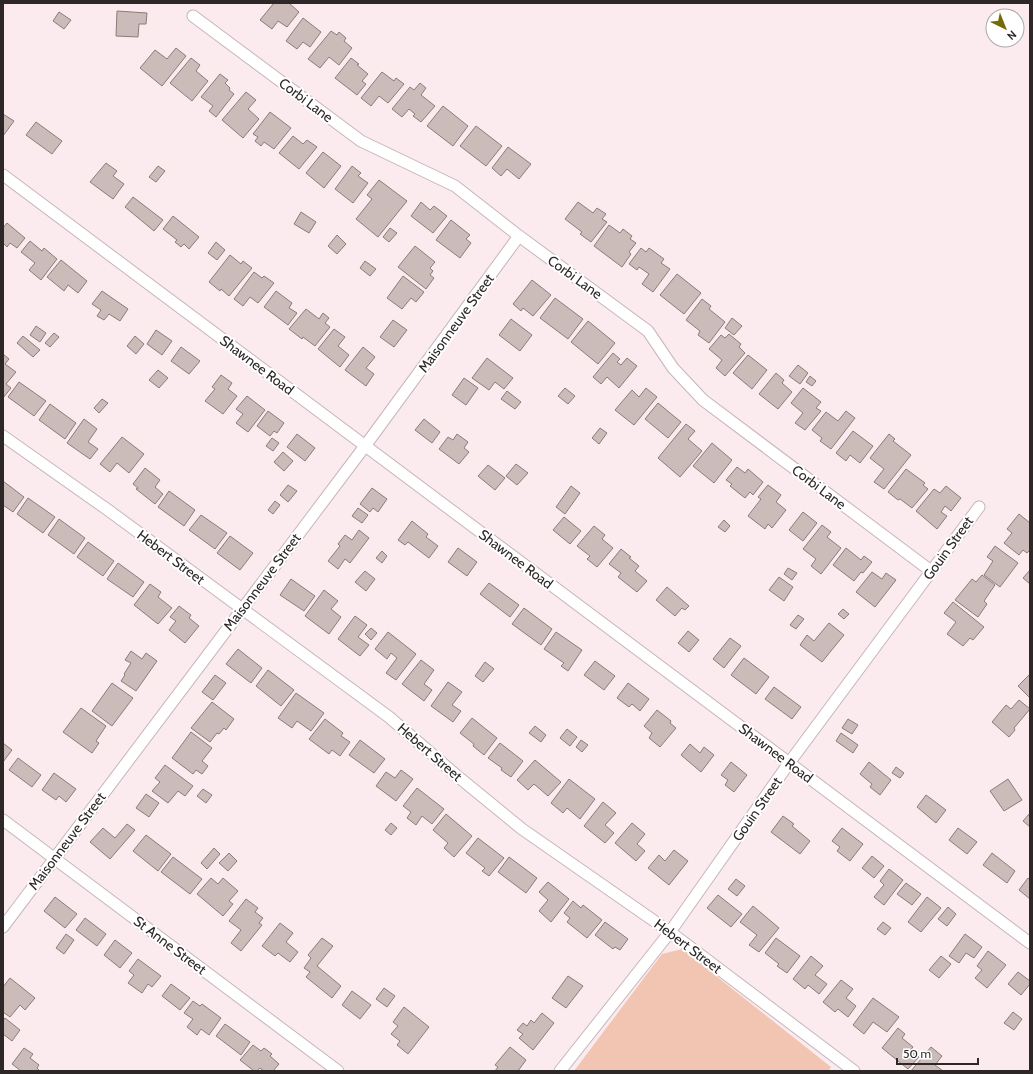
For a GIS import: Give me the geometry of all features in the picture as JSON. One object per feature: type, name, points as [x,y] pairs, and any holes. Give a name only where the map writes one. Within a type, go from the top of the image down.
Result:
[{"type":"street","name":"Corbi Lane","points":[[193,16],[361,141],[455,186],[519,236],[648,331],[673,368],[703,400],[931,571]]},
{"type":"street","name":"Shawnee Road","points":[[3,175],[1030,943]]},
{"type":"street","name":"Maisonneuve Street","points":[[3,927],[365,446],[519,236]]},
{"type":"street","name":"Hebert Street","points":[[3,436],[108,510],[389,717],[456,775],[522,829],[670,932],[854,1071]]},
{"type":"street","name":"Gouin Street","points":[[560,1071],[670,932],[789,763],[979,507]]},
{"type":"street","name":"St Anne Street","points":[[3,820],[338,1071]]},
{"type":"shaded area","points":[[682,949],[831,1067],[829,1071],[574,1071],[662,954]]},
{"type":"building","points":[[274,3],[289,3],[299,12],[287,27],[278,21],[272,29],[260,20]]},
{"type":"building","points":[[117,11],[147,13],[146,24],[139,24],[138,37],[116,36]]},
{"type":"building","points":[[59,12],[71,20],[64,29],[53,21]]},
{"type":"building","points":[[303,18],[321,32],[310,47],[303,42],[297,49],[286,41]]},
{"type":"building","points":[[331,31],[337,35],[339,32],[346,38],[344,41],[352,48],[339,65],[329,57],[320,68],[308,59]]},
{"type":"building","points":[[176,48],[186,56],[162,86],[140,68],[155,50],[167,59]]},
{"type":"building","points":[[191,58],[200,65],[196,71],[208,81],[192,101],[170,83]]},
{"type":"building","points":[[351,58],[368,74],[362,81],[366,84],[357,95],[335,78]]},
{"type":"building","points":[[382,72],[394,81],[396,78],[404,84],[388,103],[379,96],[371,106],[361,98]]},
{"type":"building","points":[[220,74],[228,80],[225,83],[230,88],[229,90],[234,94],[216,117],[209,111],[213,106],[201,97]]},
{"type":"building","points":[[420,83],[426,88],[421,95],[435,106],[421,122],[413,116],[415,114],[409,109],[402,117],[392,109],[410,87],[414,90]]},
{"type":"building","points":[[246,92],[256,100],[248,109],[259,119],[243,138],[222,120]]},
{"type":"building","points":[[443,106],[468,126],[453,146],[427,126]]},
{"type":"building","points":[[270,112],[291,128],[274,149],[264,142],[261,146],[255,141],[258,137],[253,134]]},
{"type":"building","points":[[3,114],[14,121],[3,136]]},
{"type":"building","points":[[36,122],[62,141],[52,154],[26,135]]},
{"type":"building","points":[[476,126],[502,146],[486,166],[460,146]]},
{"type":"building","points":[[293,136],[303,144],[307,140],[317,147],[299,169],[279,153]]},
{"type":"building","points":[[508,147],[531,164],[519,179],[507,169],[501,176],[492,168]]},
{"type":"building","points":[[323,152],[341,166],[324,188],[306,173]]},
{"type":"building","points":[[106,163],[117,171],[113,176],[124,184],[113,199],[90,182]]},
{"type":"building","points":[[158,166],[165,171],[156,182],[149,177]]},
{"type":"building","points":[[352,166],[361,173],[358,176],[368,183],[353,203],[335,189]]},
{"type":"building","points":[[379,180],[407,201],[378,237],[356,219],[372,199],[367,195]]},
{"type":"building","points":[[133,197],[163,220],[154,231],[125,207]]},
{"type":"building","points":[[421,202],[430,210],[434,206],[447,216],[433,233],[411,216]]},
{"type":"building","points":[[578,202],[593,213],[597,208],[606,214],[602,219],[607,222],[591,242],[580,234],[582,232],[565,219]]},
{"type":"building","points":[[301,212],[316,222],[309,233],[294,224]]},
{"type":"building","points":[[173,216],[199,237],[189,249],[184,244],[181,247],[175,242],[177,240],[163,229]]},
{"type":"building","points":[[451,220],[470,235],[466,239],[471,243],[460,258],[436,240]]},
{"type":"building","points":[[7,223],[25,238],[17,248],[10,243],[7,247],[3,243],[3,228]]},
{"type":"building","points":[[609,225],[620,233],[623,229],[632,236],[630,239],[636,243],[629,252],[631,254],[622,267],[594,246]]},
{"type":"building","points":[[390,228],[397,233],[389,242],[383,237]]},
{"type":"building","points":[[337,235],[346,244],[337,254],[328,246]]},
{"type":"building","points":[[30,241],[42,251],[44,248],[57,259],[41,280],[29,270],[35,263],[21,252]]},
{"type":"building","points":[[216,242],[225,250],[217,260],[208,253]]},
{"type":"building","points":[[415,246],[435,262],[430,268],[433,271],[430,275],[434,278],[426,289],[398,267]]},
{"type":"building","points":[[641,248],[646,252],[649,248],[664,259],[661,263],[670,269],[653,292],[642,284],[649,274],[639,267],[637,270],[629,264]]},
{"type":"building","points":[[230,255],[241,264],[243,261],[252,268],[229,296],[209,282]]},
{"type":"building","points":[[61,260],[87,281],[78,293],[68,285],[64,291],[47,277]]},
{"type":"building","points":[[365,261],[376,269],[370,276],[360,268]]},
{"type":"building","points":[[254,272],[262,278],[264,276],[274,283],[258,303],[250,297],[243,306],[234,299]]},
{"type":"building","points":[[677,274],[701,293],[684,314],[660,295]]},
{"type":"building","points":[[403,276],[424,292],[416,302],[411,298],[402,309],[387,298]]},
{"type":"building","points":[[532,280],[551,295],[533,316],[523,308],[521,311],[513,304]]},
{"type":"building","points":[[102,291],[128,309],[120,321],[109,314],[104,320],[97,316],[101,310],[92,304]]},
{"type":"building","points":[[276,291],[292,303],[289,308],[297,313],[288,325],[264,307]]},
{"type":"building","points":[[555,298],[583,319],[568,339],[540,318]]},
{"type":"building","points":[[702,299],[711,306],[709,309],[725,322],[709,343],[698,335],[700,331],[686,320]]},
{"type":"building","points":[[306,309],[319,319],[323,313],[329,318],[325,323],[330,327],[315,346],[303,337],[302,339],[289,329]]},
{"type":"building","points":[[732,318],[742,326],[734,335],[725,328]]},
{"type":"building","points":[[511,319],[532,335],[520,351],[499,335]]},
{"type":"building","points":[[393,320],[407,330],[394,347],[380,337]]},
{"type":"building","points":[[588,321],[615,343],[598,364],[571,342]]},
{"type":"building","points":[[36,326],[46,333],[40,342],[30,335]]},
{"type":"building","points":[[334,329],[345,337],[338,346],[349,355],[340,367],[318,349]]},
{"type":"building","points":[[156,330],[172,341],[162,355],[147,344]]},
{"type":"building","points":[[54,333],[59,337],[50,347],[45,343]]},
{"type":"building","points":[[729,334],[741,344],[739,347],[745,353],[725,376],[716,368],[722,360],[709,349],[721,335],[725,338]]},
{"type":"building","points":[[23,336],[40,350],[33,357],[17,343]]},
{"type":"building","points":[[135,336],[144,344],[136,354],[127,346]]},
{"type":"building","points":[[181,347],[200,361],[189,374],[171,361]]},
{"type":"building","points":[[363,347],[375,357],[366,368],[374,374],[366,386],[345,370]]},
{"type":"building","points":[[613,353],[620,359],[617,362],[621,365],[627,358],[637,366],[619,388],[607,377],[601,384],[593,377]]},
{"type":"building","points":[[3,354],[9,359],[5,364],[16,372],[6,384],[11,388],[3,398]]},
{"type":"building","points":[[748,355],[767,370],[752,389],[733,373]]},
{"type":"building","points":[[487,358],[513,378],[504,389],[495,382],[489,390],[472,378]]},
{"type":"building","points":[[798,365],[808,373],[800,384],[789,376]]},
{"type":"building","points":[[158,370],[168,378],[159,388],[149,380]]},
{"type":"building","points":[[776,373],[784,380],[782,383],[792,392],[778,409],[759,394]]},
{"type":"building","points":[[221,375],[232,383],[228,389],[237,396],[223,414],[205,401],[215,389],[212,387]]},
{"type":"building","points":[[810,376],[816,381],[812,386],[806,382]]},
{"type":"building","points":[[464,378],[478,388],[466,405],[452,395]]},
{"type":"building","points":[[19,382],[46,401],[34,416],[8,397]]},
{"type":"building","points":[[565,388],[575,396],[568,404],[558,396]]},
{"type":"building","points":[[646,388],[657,397],[634,425],[615,410],[632,390],[639,397]]},
{"type":"building","points":[[803,388],[821,402],[816,408],[821,411],[805,430],[795,423],[803,413],[791,403]]},
{"type":"building","points":[[507,391],[521,402],[515,409],[501,399]]},
{"type":"building","points":[[247,396],[265,410],[248,432],[236,423],[243,414],[236,409]]},
{"type":"building","points":[[102,399],[108,403],[99,413],[94,408]]},
{"type":"building","points":[[658,403],[681,422],[668,438],[645,419]]},
{"type":"building","points":[[50,404],[76,423],[65,439],[39,420]]},
{"type":"building","points":[[268,411],[284,423],[277,433],[274,431],[270,436],[257,426]]},
{"type":"building","points":[[846,411],[855,418],[831,449],[820,441],[822,438],[812,430],[826,412],[838,421]]},
{"type":"building","points":[[84,419],[97,429],[88,442],[98,449],[90,459],[67,443]]},
{"type":"building","points":[[424,419],[440,432],[432,443],[415,430]]},
{"type":"building","points":[[686,424],[695,431],[688,439],[702,451],[680,477],[658,458]]},
{"type":"building","points":[[600,428],[607,433],[599,444],[592,438]]},
{"type":"building","points":[[853,431],[873,446],[860,463],[850,455],[846,461],[836,453]]},
{"type":"building","points":[[297,434],[315,448],[305,461],[287,447]]},
{"type":"building","points":[[457,434],[468,442],[464,448],[469,452],[459,464],[439,449],[448,437],[453,440]]},
{"type":"building","points":[[889,434],[895,439],[893,441],[911,455],[884,489],[874,482],[884,469],[870,458]]},
{"type":"building","points":[[122,437],[144,454],[129,473],[117,463],[110,472],[100,464]]},
{"type":"building","points":[[272,438],[279,443],[273,451],[266,446]]},
{"type":"building","points":[[712,443],[732,460],[714,483],[693,466]]},
{"type":"building","points":[[283,452],[293,461],[284,471],[274,462]]},
{"type":"building","points":[[516,464],[528,473],[517,485],[506,476]]},
{"type":"building","points":[[488,465],[505,478],[495,490],[478,476]]},
{"type":"building","points":[[737,467],[745,473],[748,469],[763,482],[753,495],[750,492],[745,498],[730,486],[732,484],[726,480]]},
{"type":"building","points":[[145,468],[160,480],[155,487],[163,494],[155,504],[136,489],[138,488],[133,484]]},
{"type":"building","points":[[906,469],[925,483],[923,485],[928,489],[912,508],[888,492]]},
{"type":"building","points":[[3,481],[24,497],[13,512],[3,505]]},
{"type":"building","points":[[288,485],[297,491],[288,502],[280,495]]},
{"type":"building","points":[[768,485],[781,495],[776,502],[786,510],[772,528],[768,524],[765,529],[748,516],[761,499],[758,497]]},
{"type":"building","points":[[571,486],[580,493],[565,514],[556,507]]},
{"type":"building","points":[[946,486],[961,498],[951,511],[945,506],[941,512],[947,516],[937,529],[916,511],[934,489],[940,493]]},
{"type":"building","points":[[372,488],[387,499],[378,512],[373,508],[370,512],[360,504]]},
{"type":"building","points":[[169,491],[195,510],[184,526],[158,507]]},
{"type":"building","points":[[28,498],[55,517],[43,533],[17,514]]},
{"type":"building","points":[[275,501],[280,505],[273,514],[268,510]]},
{"type":"building","points":[[358,508],[368,515],[362,523],[352,516]]},
{"type":"building","points":[[803,512],[817,523],[803,541],[789,530]]},
{"type":"building","points":[[1019,514],[1030,523],[1030,550],[1027,553],[1023,550],[1019,555],[1004,543],[1012,533],[1007,529]]},
{"type":"building","points":[[201,515],[227,533],[215,549],[189,530]]},
{"type":"building","points":[[564,517],[581,531],[570,544],[553,530]]},
{"type":"building","points":[[59,519],[85,538],[74,554],[48,535]]},
{"type":"building","points":[[724,520],[730,526],[725,532],[718,527]]},
{"type":"building","points":[[412,521],[428,534],[426,537],[438,546],[429,558],[408,542],[405,545],[398,540]]},
{"type":"building","points":[[822,525],[831,532],[827,537],[841,548],[821,574],[811,566],[816,559],[803,549]]},
{"type":"building","points":[[594,526],[605,535],[602,539],[613,548],[597,567],[587,559],[590,556],[577,546]]},
{"type":"building","points":[[359,530],[369,538],[350,563],[345,559],[338,569],[328,561],[340,546],[338,544],[345,535],[352,540]]},
{"type":"building","points":[[230,536],[253,553],[240,570],[217,553]]},
{"type":"building","points":[[88,542],[114,561],[103,576],[77,557]]},
{"type":"building","points":[[995,546],[1018,563],[1000,587],[984,575],[993,561],[987,557]]},
{"type":"building","points":[[458,548],[477,562],[467,576],[448,562]]},
{"type":"building","points":[[846,548],[861,560],[864,556],[872,562],[854,581],[833,565]]},
{"type":"building","points":[[621,549],[639,566],[635,571],[647,581],[637,592],[618,577],[621,573],[609,564]]},
{"type":"building","points":[[382,551],[387,556],[382,563],[376,558]]},
{"type":"building","points":[[118,563],[144,582],[133,597],[107,579]]},
{"type":"building","points":[[788,568],[797,573],[792,580],[784,574]]},
{"type":"building","points":[[1030,570],[1030,584],[1023,578]]},
{"type":"building","points":[[365,571],[375,579],[366,591],[355,582]]},
{"type":"building","points":[[872,572],[882,579],[886,573],[896,580],[875,607],[856,592]]},
{"type":"building","points":[[982,575],[995,585],[984,601],[987,604],[978,617],[955,600],[972,579],[976,582]]},
{"type":"building","points":[[779,577],[793,587],[784,601],[769,590]]},
{"type":"building","points":[[291,579],[315,596],[304,611],[280,595]]},
{"type":"building","points":[[489,583],[519,605],[510,617],[480,594]]},
{"type":"building","points":[[150,584],[161,592],[158,597],[172,608],[158,624],[134,605]]},
{"type":"building","points":[[667,587],[689,606],[685,610],[682,608],[675,616],[656,600]]},
{"type":"building","points":[[324,590],[338,601],[331,609],[341,617],[329,634],[305,616]]},
{"type":"building","points":[[953,602],[984,627],[973,640],[970,638],[963,646],[947,634],[956,622],[944,613]]},
{"type":"building","points":[[179,606],[191,615],[189,618],[199,626],[185,643],[169,630],[176,621],[170,617]]},
{"type":"building","points":[[524,608],[552,629],[541,645],[512,624]]},
{"type":"building","points":[[843,609],[849,614],[844,619],[838,614]]},
{"type":"building","points":[[798,615],[804,619],[796,629],[790,625]]},
{"type":"building","points":[[355,616],[367,625],[358,637],[369,645],[360,656],[338,639]]},
{"type":"building","points":[[829,623],[844,635],[822,662],[800,645],[807,635],[814,641]]},
{"type":"building","points":[[371,628],[377,633],[371,640],[365,634]]},
{"type":"building","points":[[688,631],[699,640],[689,652],[678,643]]},
{"type":"building","points":[[388,632],[416,654],[396,680],[386,673],[397,658],[391,653],[387,659],[375,649]]},
{"type":"building","points":[[556,632],[582,650],[568,671],[561,666],[564,663],[544,649]]},
{"type":"building","points":[[730,638],[741,646],[724,668],[713,659]]},
{"type":"building","points":[[238,649],[262,668],[251,683],[226,664]]},
{"type":"building","points":[[131,651],[142,659],[146,653],[157,661],[136,691],[121,681],[131,663],[125,660]]},
{"type":"building","points":[[744,658],[769,677],[756,694],[731,675]]},
{"type":"building","points":[[421,660],[434,670],[424,684],[432,690],[424,701],[402,684]]},
{"type":"building","points":[[595,661],[615,676],[604,690],[584,675]]},
{"type":"building","points":[[485,662],[494,669],[483,682],[475,676]]},
{"type":"building","points":[[268,670],[294,690],[281,706],[256,686]]},
{"type":"building","points":[[1030,674],[1030,698],[1018,686]]},
{"type":"building","points":[[215,675],[226,683],[213,700],[202,692]]},
{"type":"building","points":[[448,682],[462,692],[452,705],[461,711],[453,722],[431,706]]},
{"type":"building","points":[[112,683],[133,698],[112,726],[92,711]]},
{"type":"building","points":[[628,683],[649,699],[640,711],[632,704],[629,707],[617,698]]},
{"type":"building","points":[[774,687],[801,707],[792,719],[765,699]]},
{"type":"building","points":[[296,693],[324,713],[311,731],[297,721],[292,728],[278,718]]},
{"type":"building","points":[[1019,700],[1030,709],[1014,728],[1015,730],[1009,737],[992,722],[1006,705],[1011,709]]},
{"type":"building","points":[[212,702],[234,719],[226,730],[224,728],[219,734],[217,733],[210,742],[191,728]]},
{"type":"building","points":[[81,708],[106,726],[96,741],[99,743],[92,753],[63,732]]},
{"type":"building","points":[[657,710],[671,721],[670,723],[676,728],[660,747],[649,738],[652,733],[644,726]]},
{"type":"building","points":[[472,718],[497,738],[484,755],[473,746],[474,744],[460,733]]},
{"type":"building","points":[[325,719],[343,733],[341,736],[350,742],[340,756],[332,750],[329,754],[309,739]]},
{"type":"building","points":[[848,719],[858,725],[852,734],[842,728]]},
{"type":"building","points":[[535,726],[546,735],[541,742],[529,733]]},
{"type":"building","points":[[567,729],[577,737],[570,746],[560,738]]},
{"type":"building","points":[[191,732],[212,748],[202,761],[208,766],[202,774],[196,770],[193,774],[172,758]]},
{"type":"building","points":[[841,733],[858,745],[853,753],[836,741]]},
{"type":"building","points":[[360,740],[385,759],[374,773],[349,755]]},
{"type":"building","points":[[581,740],[588,745],[582,752],[576,747]]},
{"type":"building","points":[[3,743],[12,750],[3,762]]},
{"type":"building","points":[[500,743],[523,761],[511,777],[501,770],[502,768],[488,758]]},
{"type":"building","points":[[690,744],[700,753],[704,747],[714,755],[701,772],[681,755]]},
{"type":"building","points":[[18,758],[41,775],[32,787],[9,770]]},
{"type":"building","points":[[535,760],[561,782],[548,796],[534,784],[528,790],[517,780]]},
{"type":"building","points":[[731,762],[747,775],[734,792],[725,785],[728,780],[721,775]]},
{"type":"building","points":[[869,762],[891,780],[880,795],[870,787],[872,784],[860,774]]},
{"type":"building","points":[[165,765],[193,786],[185,796],[178,791],[168,803],[152,791],[160,782],[155,778]]},
{"type":"building","points":[[896,767],[904,773],[900,778],[892,773]]},
{"type":"building","points":[[401,770],[413,779],[396,801],[376,786],[386,772],[395,778]]},
{"type":"building","points":[[54,773],[76,789],[66,802],[59,796],[56,800],[42,790]]},
{"type":"building","points":[[569,779],[595,799],[580,819],[567,808],[563,813],[551,803]]},
{"type":"building","points":[[1008,779],[1022,800],[1004,811],[990,791]]},
{"type":"building","points":[[417,788],[444,809],[432,824],[422,816],[416,825],[407,818],[411,812],[403,806]]},
{"type":"building","points":[[203,789],[212,795],[206,803],[197,796]]},
{"type":"building","points":[[146,794],[159,803],[149,817],[136,808]]},
{"type":"building","points":[[926,795],[946,810],[936,823],[917,807]]},
{"type":"building","points":[[603,802],[616,813],[605,825],[614,833],[605,843],[584,826]]},
{"type":"building","points":[[1030,813],[1030,827],[1023,821]]},
{"type":"building","points":[[446,814],[472,836],[454,857],[444,848],[448,843],[433,830]]},
{"type":"building","points":[[783,816],[794,824],[792,826],[810,841],[800,854],[771,832]]},
{"type":"building","points":[[391,823],[397,828],[391,835],[385,830]]},
{"type":"building","points":[[632,823],[645,834],[637,844],[645,851],[636,861],[615,843]]},
{"type":"building","points":[[127,824],[135,830],[110,859],[90,842],[103,828],[115,838]]},
{"type":"building","points":[[842,828],[863,844],[850,861],[837,851],[840,847],[832,841]]},
{"type":"building","points":[[958,828],[977,842],[967,854],[949,840]]},
{"type":"building","points":[[146,835],[171,854],[158,871],[133,851]]},
{"type":"building","points":[[478,838],[504,858],[489,876],[482,871],[485,868],[466,853]]},
{"type":"building","points":[[214,848],[220,854],[207,869],[201,863]]},
{"type":"building","points":[[674,850],[688,861],[669,885],[648,868],[659,855],[665,861]]},
{"type":"building","points":[[229,853],[237,861],[228,871],[219,863]]},
{"type":"building","points":[[992,853],[1015,871],[1007,883],[983,865]]},
{"type":"building","points":[[872,856],[884,866],[874,878],[862,868]]},
{"type":"building","points":[[173,857],[202,879],[190,894],[161,872]]},
{"type":"building","points":[[509,857],[537,878],[526,893],[498,872]]},
{"type":"building","points":[[889,869],[903,880],[884,905],[874,897],[884,885],[880,881]]},
{"type":"building","points":[[211,878],[218,884],[223,878],[238,891],[229,901],[233,904],[223,916],[197,894]]},
{"type":"building","points":[[1028,878],[1030,880],[1030,899],[1019,890]]},
{"type":"building","points":[[736,879],[745,886],[737,896],[728,889]]},
{"type":"building","points":[[548,882],[569,899],[551,922],[539,911],[548,900],[539,892]]},
{"type":"building","points":[[906,883],[921,894],[912,905],[897,894]]},
{"type":"building","points":[[718,895],[742,914],[731,927],[707,908]]},
{"type":"building","points":[[55,897],[77,914],[65,928],[44,911]]},
{"type":"building","points":[[927,897],[941,908],[921,932],[908,922]]},
{"type":"building","points":[[246,899],[258,908],[255,912],[263,918],[259,923],[262,925],[241,951],[231,943],[241,930],[229,921]]},
{"type":"building","points":[[573,901],[581,908],[583,905],[602,920],[587,938],[567,922],[570,918],[564,913]]},
{"type":"building","points":[[753,906],[779,928],[759,952],[749,945],[757,935],[740,922]]},
{"type":"building","points":[[948,907],[956,914],[947,926],[938,919]]},
{"type":"building","points":[[85,918],[106,934],[97,946],[76,930]]},
{"type":"building","points":[[605,922],[628,939],[620,950],[615,947],[613,949],[595,935]]},
{"type":"building","points":[[883,922],[891,928],[885,935],[877,929]]},
{"type":"building","points":[[280,923],[293,933],[286,942],[298,952],[290,962],[278,953],[275,956],[262,946]]},
{"type":"building","points":[[66,934],[74,940],[64,954],[56,948]]},
{"type":"building","points":[[965,934],[982,947],[974,958],[966,953],[959,963],[949,956]]},
{"type":"building","points":[[322,938],[333,946],[317,966],[341,986],[332,998],[306,977],[310,972],[304,968],[311,958],[308,955]]},
{"type":"building","points":[[776,938],[800,956],[787,973],[777,966],[779,964],[765,953]]},
{"type":"building","points":[[115,940],[132,953],[120,968],[104,955]]},
{"type":"building","points":[[988,951],[1006,965],[987,988],[975,978],[982,970],[977,966]]},
{"type":"building","points":[[811,956],[823,966],[815,975],[827,984],[819,994],[808,985],[805,989],[793,979]]},
{"type":"building","points":[[941,956],[951,964],[939,978],[929,970]]},
{"type":"building","points":[[138,959],[161,976],[152,987],[148,984],[142,993],[128,983],[134,975],[129,971]]},
{"type":"building","points":[[1018,972],[1030,981],[1030,984],[1021,995],[1008,984]]},
{"type":"building","points":[[568,976],[583,986],[566,1008],[552,998]]},
{"type":"building","points":[[10,978],[35,998],[25,1010],[20,1005],[10,1017],[3,1012],[3,987]]},
{"type":"building","points":[[841,980],[853,989],[846,998],[856,1006],[848,1017],[838,1009],[835,1012],[823,1002]]},
{"type":"building","points":[[171,984],[190,998],[180,1010],[162,996]]},
{"type":"building","points":[[384,988],[395,996],[387,1007],[376,999]]},
{"type":"building","points":[[352,991],[371,1005],[360,1019],[342,1005]]},
{"type":"building","points":[[873,998],[899,1017],[887,1032],[873,1022],[864,1034],[853,1025]]},
{"type":"building","points":[[193,1001],[200,1006],[202,1004],[221,1018],[209,1035],[201,1029],[197,1035],[187,1027],[193,1019],[184,1013]]},
{"type":"building","points":[[404,1007],[429,1027],[408,1054],[397,1045],[400,1041],[391,1034],[398,1026],[393,1022]]},
{"type":"building","points":[[1013,1012],[1022,1019],[1014,1030],[1004,1023]]},
{"type":"building","points":[[542,1013],[554,1023],[533,1050],[519,1038],[523,1034],[517,1030],[523,1023],[527,1026],[531,1020],[534,1023]]},
{"type":"building","points":[[5,1018],[20,1030],[12,1041],[3,1034],[3,1021]]},
{"type":"building","points":[[225,1024],[250,1042],[241,1055],[216,1036]]},
{"type":"building","points":[[898,1028],[905,1034],[902,1038],[913,1047],[911,1050],[919,1057],[908,1069],[882,1048]]},
{"type":"building","points":[[253,1045],[261,1051],[264,1048],[272,1054],[270,1056],[279,1064],[273,1071],[264,1071],[260,1068],[257,1071],[254,1071],[240,1060]]},
{"type":"building","points":[[510,1047],[526,1060],[518,1071],[495,1071],[498,1067],[495,1065]]},
{"type":"building","points":[[931,1047],[942,1056],[935,1065],[943,1071],[911,1071]]},
{"type":"building","points":[[24,1048],[33,1054],[30,1058],[39,1065],[37,1068],[40,1071],[21,1071],[12,1064]]}]
